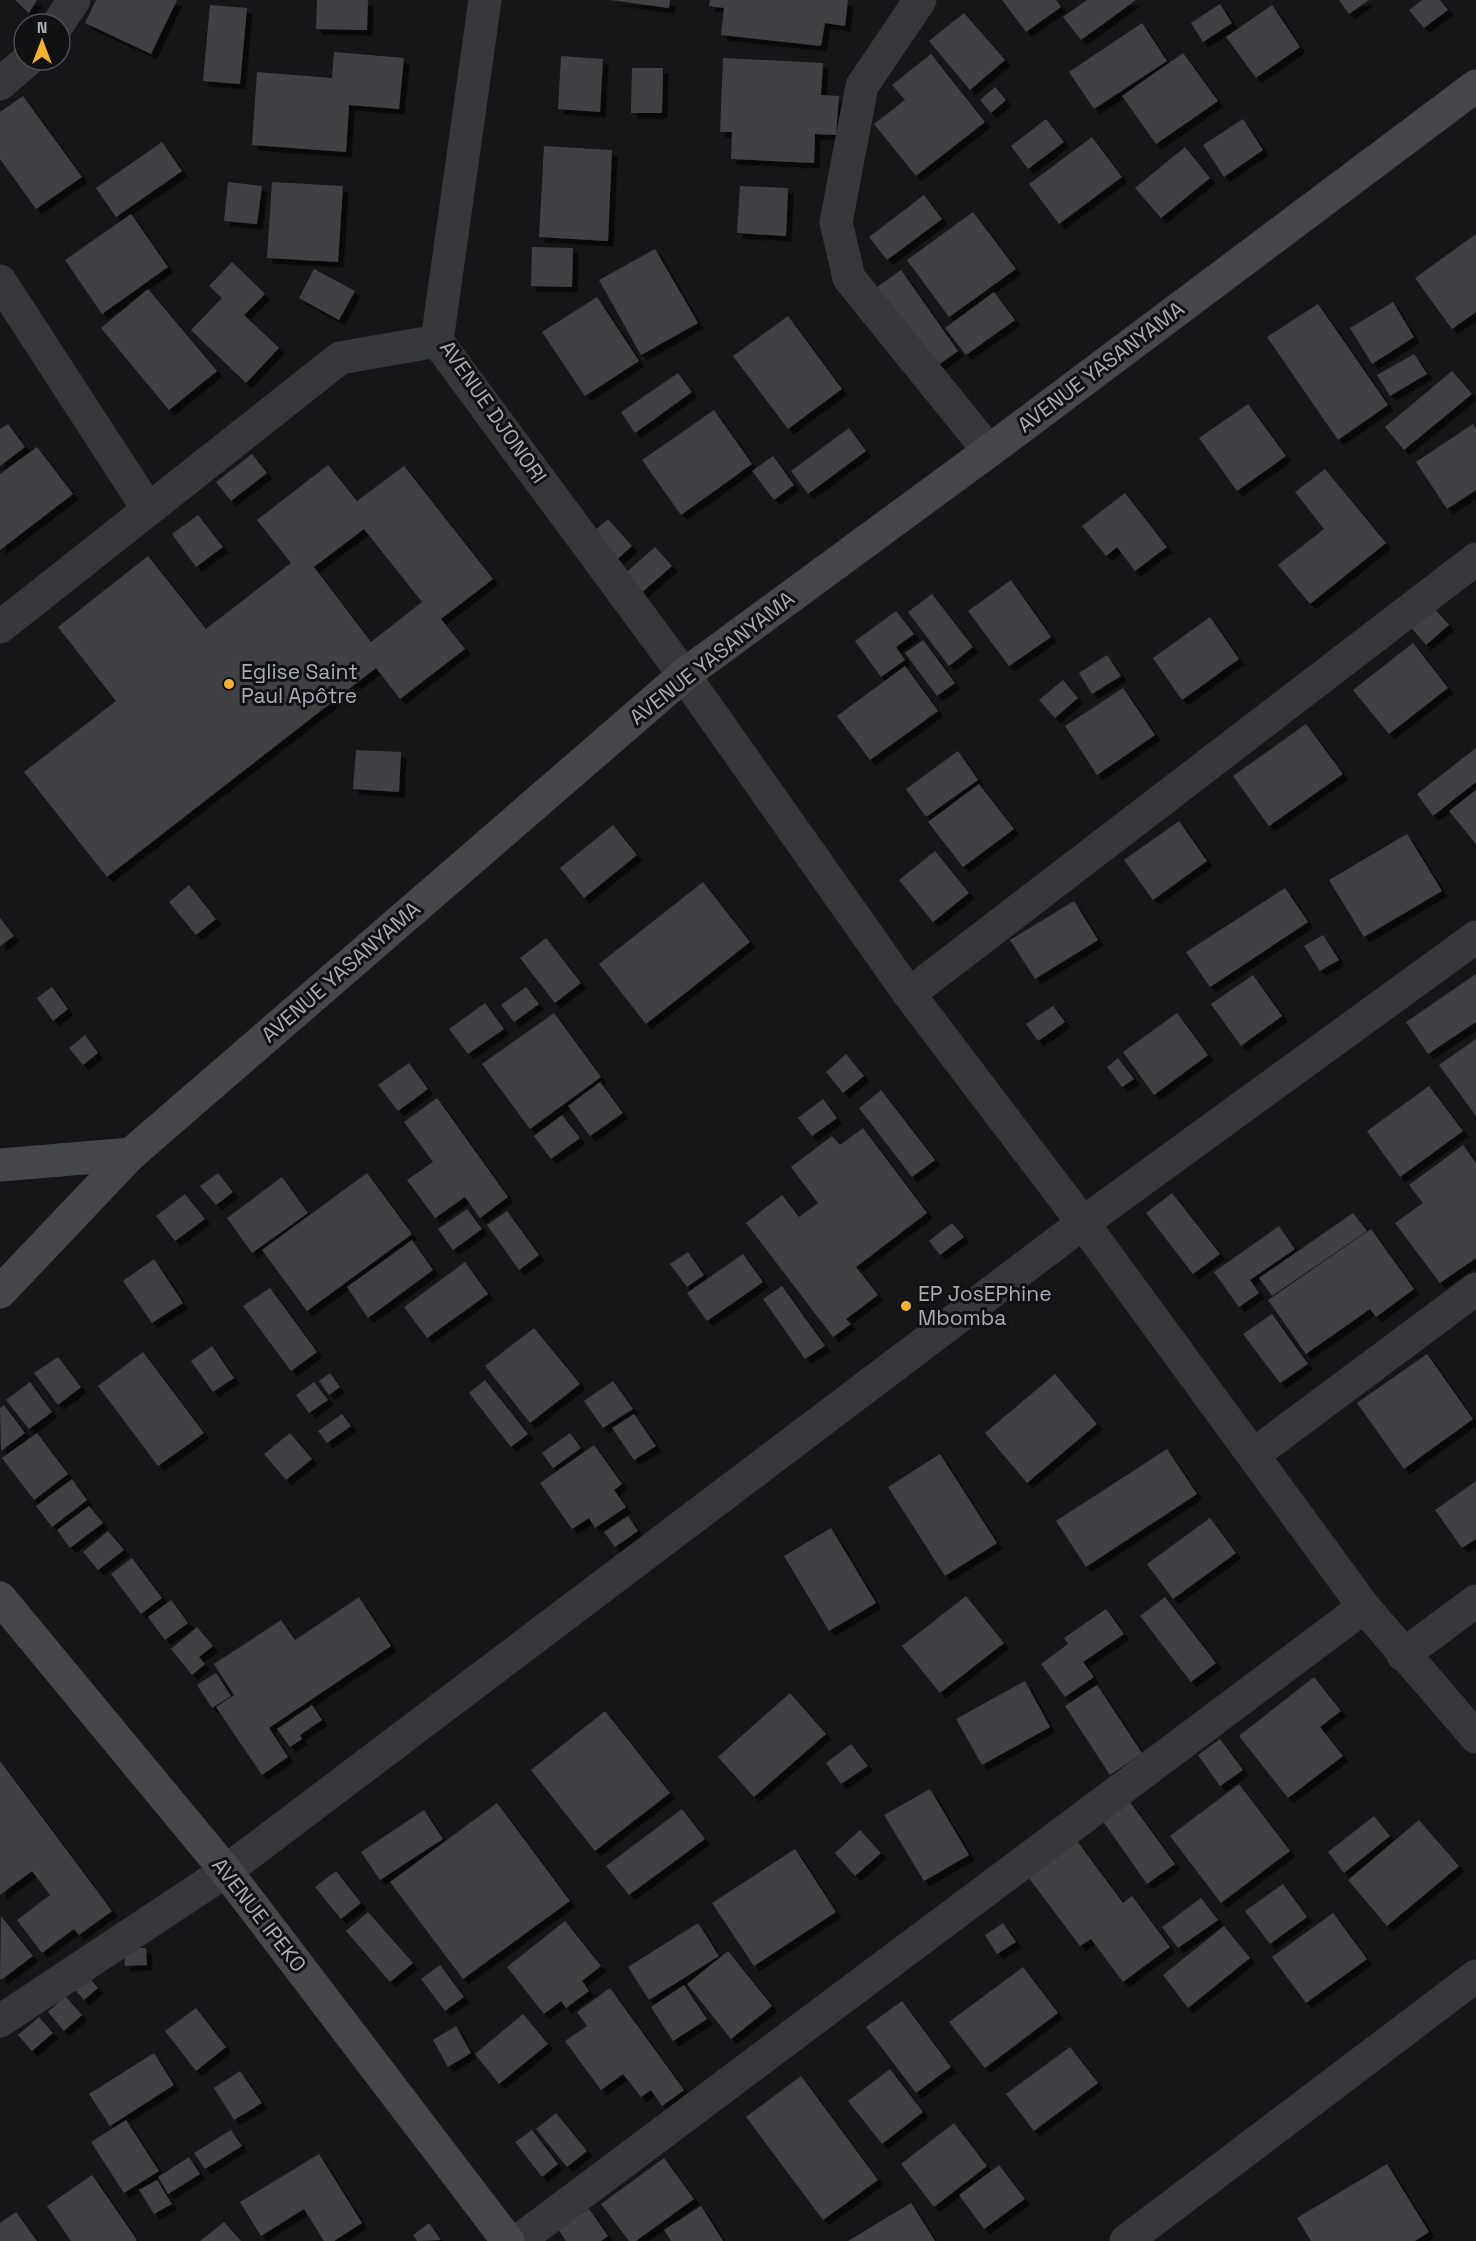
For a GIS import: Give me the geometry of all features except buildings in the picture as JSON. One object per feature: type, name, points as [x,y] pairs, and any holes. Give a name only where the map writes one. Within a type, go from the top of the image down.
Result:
[{"type":"street","name":"AVENUE DJONORI","points":[[485,0],[437,341],[684,675],[909,994],[1083,1222],[1364,1607],[1476,1737]]},
{"type":"street","points":[[920,0],[862,86],[836,222],[849,278],[989,452]]},
{"type":"street","points":[[0,84],[14,72]]},
{"type":"street","name":"AVENUE YASANYAMA","points":[[0,1292],[131,1154],[684,675],[989,452],[1476,86]]},
{"type":"street","points":[[0,281],[148,509]]},
{"type":"street","points":[[0,627],[340,358],[437,341]]},
{"type":"street","points":[[909,994],[1476,559]]},
{"type":"street","points":[[0,2021],[226,1870],[1083,1222],[1476,937]]},
{"type":"street","points":[[0,1165],[131,1154]]},
{"type":"street","points":[[1252,1455],[1476,1289]]},
{"type":"street","name":"AVENUE IPEKO","points":[[0,1598],[226,1870],[508,2241]]},
{"type":"street","points":[[1403,1655],[1476,1601]]},
{"type":"street","points":[[518,2241],[1364,1607]]},
{"type":"street","points":[[1126,2241],[1476,1976]]},
{"type":"place","name":"Eglise Saint Paul Apôtre","points":[[229,684]]},
{"type":"place","name":"EP JosEPhine Mbomba","points":[[906,1306]]}]
